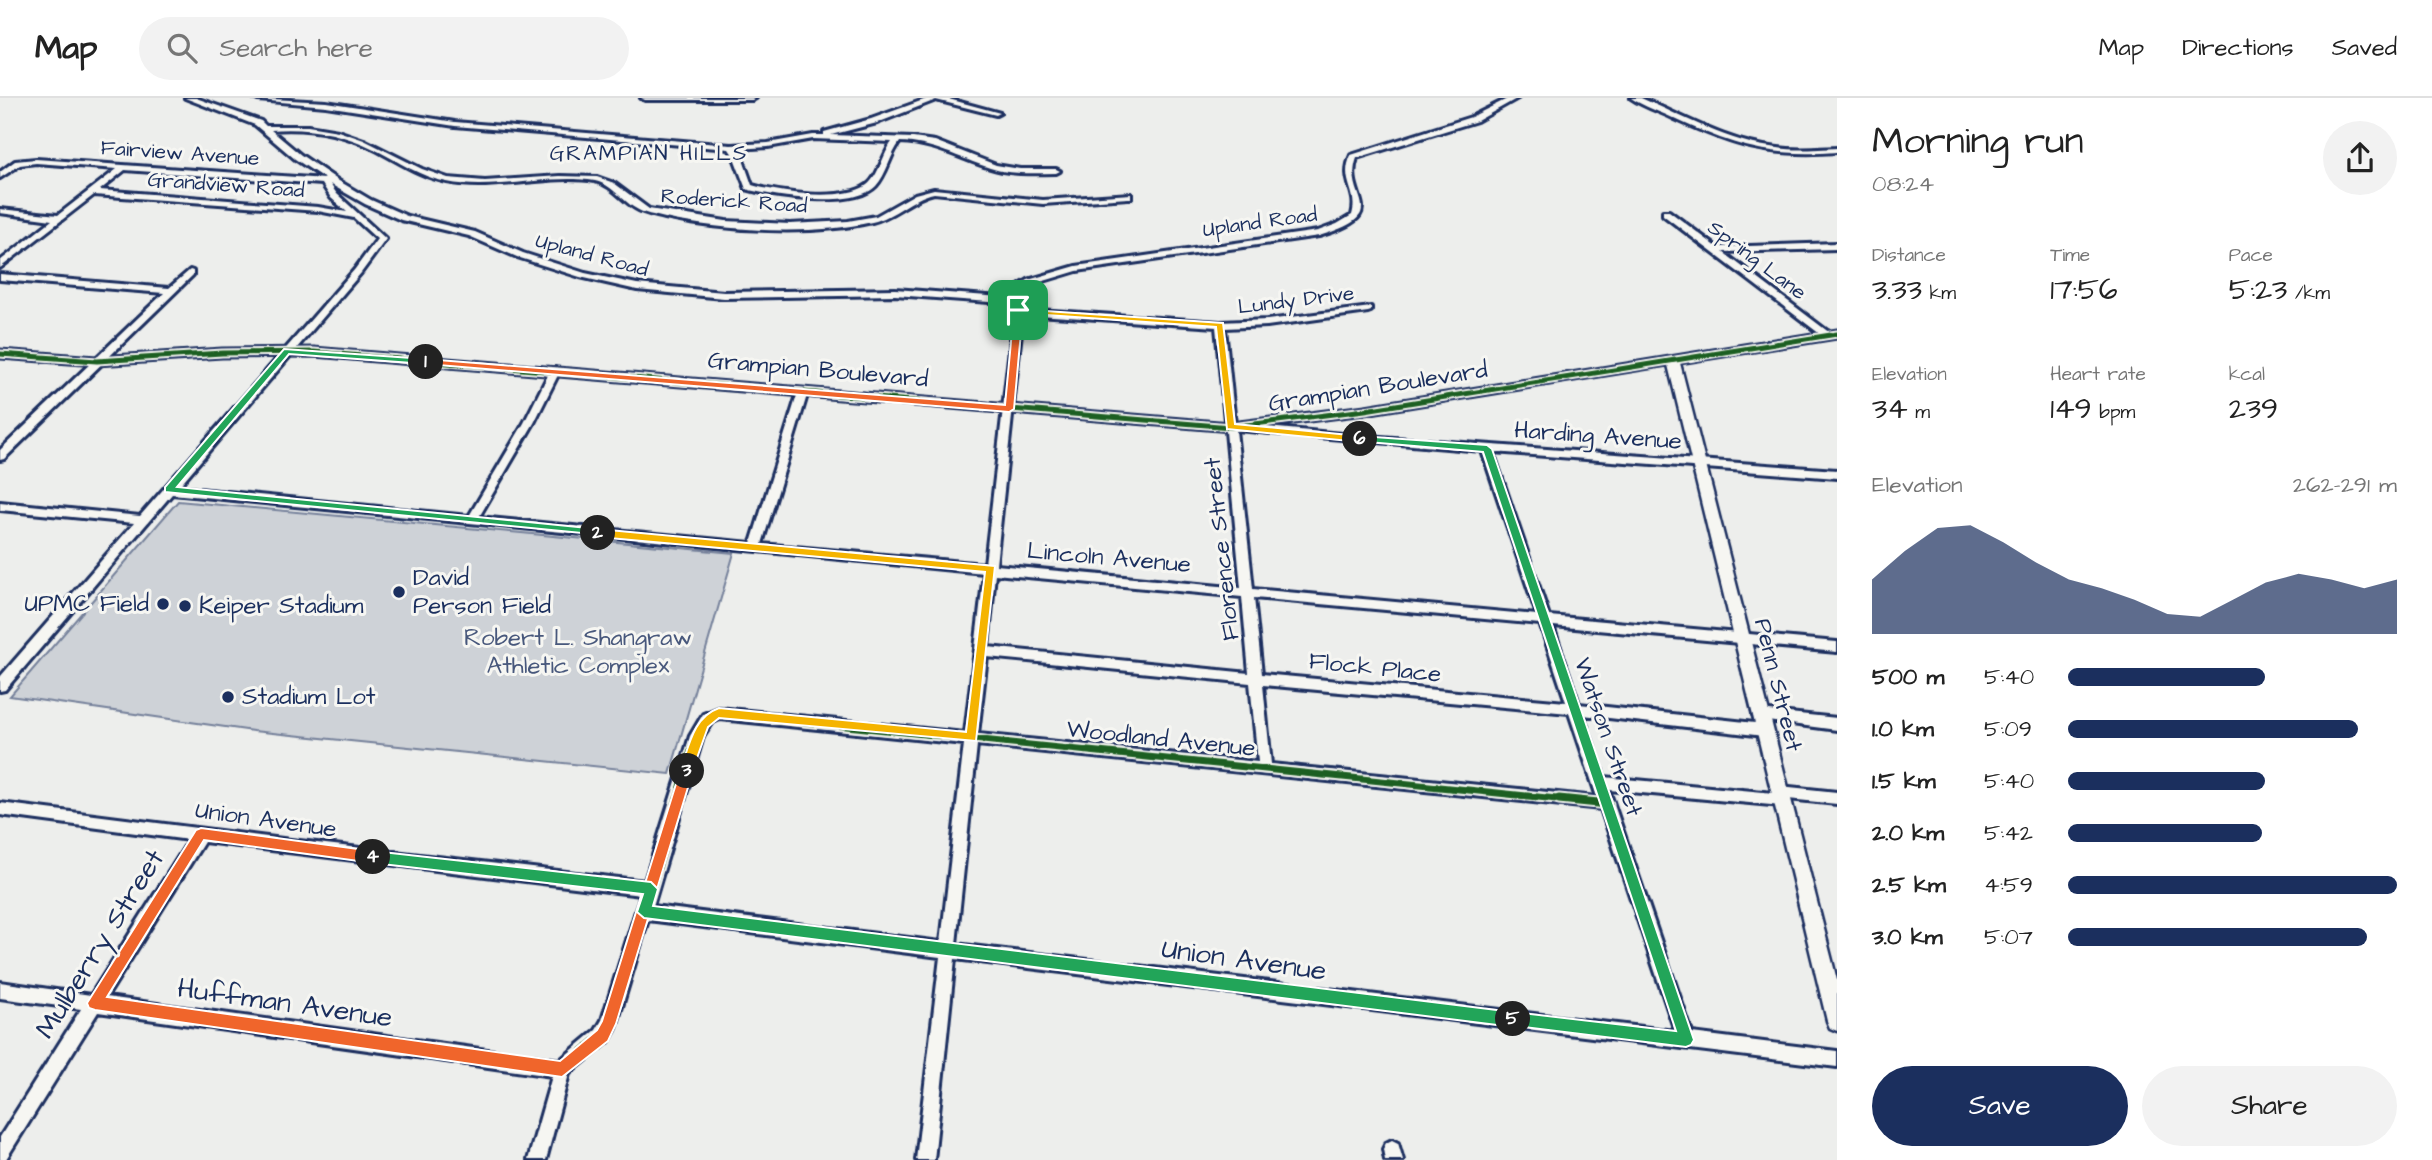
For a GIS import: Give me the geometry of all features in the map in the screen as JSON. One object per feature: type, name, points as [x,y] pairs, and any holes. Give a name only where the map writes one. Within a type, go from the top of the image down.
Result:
[{"type":"street","name":"Upland Road","points":[[189,98],[250,119],[266,128],[330,182],[368,202],[404,218],[471,234],[573,272],[638,287],[724,295],[895,292],[1003,300],[1044,277],[1076,269],[1299,236],[1339,226],[1354,218],[1359,210],[1358,197],[1349,170],[1354,157],[1474,119],[1514,98]]},
{"type":"street","points":[[258,98],[326,104],[454,124],[731,147],[776,144],[813,137],[874,121],[936,98],[996,113]]},
{"type":"street","points":[[645,98],[751,98]]},
{"type":"street","points":[[1635,98],[1703,130],[1749,147],[1783,153],[1837,150]]},
{"type":"street","name":"Roderick Road","points":[[266,128],[297,127],[334,132],[375,147],[422,173],[446,180],[494,183],[597,178],[611,183],[631,202],[646,211],[753,224],[832,225],[866,221],[890,214],[923,193],[934,191],[1016,201],[1065,201],[1128,196]]},
{"type":"street","points":[[813,137],[898,139],[932,143],[994,167],[1020,171],[1056,171]]},
{"type":"street","points":[[731,147],[737,154],[749,187],[782,194],[830,195],[855,192],[874,184],[886,153],[898,139]]},
{"type":"street","name":"Fairview Avenue","points":[[0,176],[23,162],[330,182]]},
{"type":"street","points":[[0,265],[124,167]]},
{"type":"street","points":[[0,687],[382,239],[334,196],[330,182]]},
{"type":"street","name":"Grandview Road","points":[[91,192],[318,209],[358,217]]},
{"type":"street","points":[[0,211],[59,218]]},
{"type":"street","name":"Spring Lane","points":[[1666,213],[1832,335]]},
{"type":"street","points":[[1717,250],[1837,246]]},
{"type":"street","points":[[0,456],[190,273]]},
{"type":"street","points":[[0,277],[169,291]]},
{"type":"street","points":[[925,1160],[1021,288]]},
{"type":"street","name":"Lundy Drive","points":[[1018,310],[1220,325],[1267,323],[1368,309]]},
{"type":"street","name":"Florence Street","points":[[1220,325],[1265,769]]},
{"type":"street","name":"Grampian Boulevard","points":[[0,354],[97,361],[287,351],[1231,426],[1364,410],[1832,335]]},
{"type":"street","name":"Penn Street","points":[[1673,360],[1837,1021]]},
{"type":"street","points":[[472,520],[529,423],[555,371]]},
{"type":"street","points":[[755,547],[803,392]]},
{"type":"street","name":"Harding Avenue","points":[[1231,426],[1487,449],[1837,474]]},
{"type":"street","name":"Watson Street","points":[[1487,449],[1686,1040]]},
{"type":"street","name":"Lincoln Avenue","points":[[169,490],[1837,647]]},
{"type":"street","points":[[0,506],[143,520]]},
{"type":"street","name":"Flock Place","points":[[981,651],[1575,710],[1762,723],[1837,724]]},
{"type":"street","name":"Woodland Avenue","points":[[651,889],[697,736],[711,716],[733,713],[1608,804]]},
{"type":"street","points":[[1600,783],[1837,798]]},
{"type":"street","name":"Union Avenue","points":[[0,809],[651,889]]},
{"type":"street","name":"Mulberry Street","points":[[0,1153],[201,834]]},
{"type":"street","points":[[537,1160],[562,1069],[602,1036],[609,1024],[651,889]]},
{"type":"street","name":"Union Avenue","points":[[644,912],[1837,1059]]},
{"type":"street","name":"Huffman Avenue","points":[[0,990],[562,1069]]},
{"type":"green space","name":"Robert L. Shangraw Athletic Complex","points":[[178,501],[734,553],[670,774],[253,731],[10,696]]},
{"type":"cycle path","points":[[0,354],[97,361],[222,353],[314,352],[1231,427],[1365,410],[1837,334]]},
{"type":"cycle path","points":[[562,1069],[602,1036],[609,1024],[697,736],[708,718],[719,713],[1608,804]]},
{"type":"place","name":"David Person Field","points":[[399,592]]},
{"type":"place","name":"UPMC Field","points":[[163,604]]},
{"type":"place","name":"Keiper Stadium","points":[[185,606]]},
{"type":"place","name":"Stadium Lot","points":[[228,697]]},
{"type":"district","name":"GRAMPIAN HILLS","points":[[649,153]]},
{"type":"route","points":[[1018,310],[1009,409],[287,351],[169,490],[991,569],[971,738],[733,713],[719,713],[708,718],[697,736],[667,834],[651,889],[644,912],[609,1024],[602,1036],[562,1069],[95,1003],[201,834],[651,889],[644,912],[1686,1040],[1487,449],[1231,426],[1220,325],[1018,310]]}]
